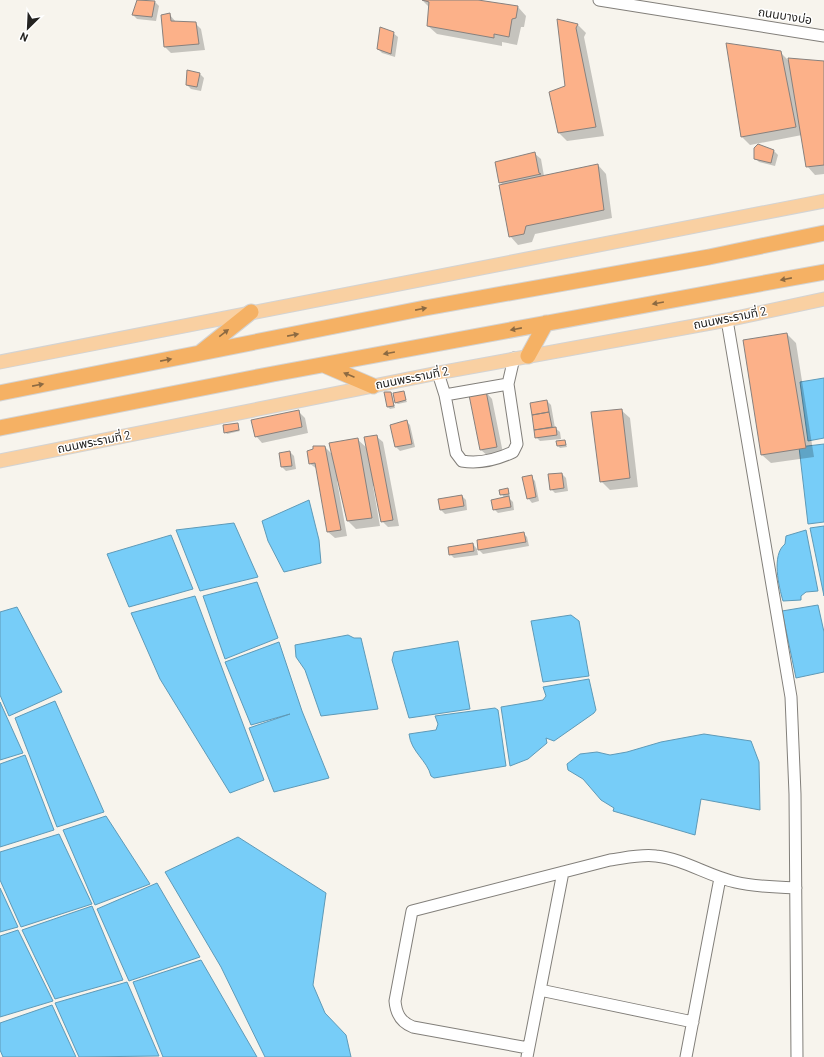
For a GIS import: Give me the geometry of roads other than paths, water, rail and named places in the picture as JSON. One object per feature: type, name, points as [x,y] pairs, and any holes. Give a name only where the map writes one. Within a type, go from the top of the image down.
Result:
[{"type":"highway","points":[[0,393],[424,308],[709,257],[824,233]]},
{"type":"highway","points":[[0,428],[324,365],[824,272]]},
{"type":"highway","points":[[198,354],[251,312]]},
{"type":"highway","points":[[521,357],[546,323]]},
{"type":"highway","points":[[324,365],[374,386]]},
{"type":"main road","points":[[0,362],[824,201]]},
{"type":"main road","name":"ถนนพระรามที่ 2","points":[[0,461],[438,373],[726,320],[824,299]]},
{"type":"street","name":"ถนนบางบ่อ","points":[[599,0],[824,36]]},
{"type":"street","points":[[726,320],[791,697],[795,794],[797,1057]]},
{"type":"street","points":[[438,373],[445,395],[456,453],[462,461],[473,463],[505,456],[513,452],[517,444],[508,384],[521,357]]},
{"type":"street","points":[[445,395],[508,384]]},
{"type":"street","points":[[563,872],[528,1053],[413,1027],[402,1020],[396,1012],[395,1000],[412,911],[563,872],[610,860],[642,855],[656,856],[680,862],[720,878],[751,885],[796,888]]},
{"type":"street","points":[[686,1057],[720,878]]},
{"type":"street","points":[[540,990],[693,1022]]},
{"type":"water","points":[[824,378],[824,438],[808,441],[800,382]]},
{"type":"water","points":[[824,444],[824,522],[808,524],[799,447]]},
{"type":"water","points":[[309,500],[319,540],[321,563],[284,572],[268,541],[262,521]]},
{"type":"water","points":[[234,523],[258,577],[200,591],[176,530]]},
{"type":"water","points":[[824,526],[824,596],[810,528]]},
{"type":"water","points":[[806,530],[818,591],[806,592],[801,596],[801,600],[783,601],[777,571],[778,556],[785,544],[786,536]]},
{"type":"water","points":[[171,535],[193,589],[129,607],[107,554]]},
{"type":"water","points":[[257,582],[278,638],[225,659],[203,596]]},
{"type":"water","points":[[195,596],[264,780],[230,793],[160,679],[131,613]]},
{"type":"water","points":[[818,605],[824,632],[824,672],[796,678],[782,611]]},
{"type":"water","points":[[17,607],[62,692],[9,716],[0,695],[0,612]]},
{"type":"water","points":[[571,615],[579,621],[589,676],[543,682],[531,621]]},
{"type":"water","points":[[348,635],[354,638],[361,638],[378,709],[321,716],[305,670],[296,657],[295,645]]},
{"type":"water","points":[[458,641],[470,709],[409,718],[392,660],[394,652]]},
{"type":"water","points":[[279,642],[302,711],[329,778],[274,792],[249,728],[290,714],[251,725],[225,662]]},
{"type":"water","points":[[589,679],[596,710],[594,713],[554,741],[546,738],[547,743],[528,759],[510,766],[501,707],[543,700],[546,696],[543,687]]},
{"type":"water","points":[[55,701],[104,812],[57,827],[15,718]]},
{"type":"water","points":[[0,702],[23,753],[0,760]]},
{"type":"water","points":[[495,708],[498,710],[506,766],[434,778],[431,776],[426,765],[413,746],[409,734],[436,730],[438,724],[435,716]]},
{"type":"water","points":[[704,734],[751,741],[759,762],[760,810],[701,799],[695,835],[613,811],[614,808],[601,800],[583,779],[568,770],[567,764],[580,754],[597,752],[610,755],[627,752],[661,742]]},
{"type":"water","points":[[25,755],[54,830],[0,847],[0,764]]},
{"type":"water","points":[[106,816],[150,884],[95,905],[63,830]]},
{"type":"water","points":[[59,834],[92,904],[21,927],[0,880],[0,852]]},
{"type":"water","points":[[238,837],[326,893],[313,985],[325,1013],[346,1035],[351,1057],[265,1057],[221,967],[165,872]]},
{"type":"water","points":[[157,883],[200,957],[129,981],[97,909]]},
{"type":"water","points":[[0,888],[18,927],[0,932]]},
{"type":"water","points":[[92,906],[123,980],[55,999],[22,930]]},
{"type":"water","points":[[18,930],[53,1001],[0,1017],[0,936]]},
{"type":"water","points":[[201,960],[257,1057],[163,1057],[133,982]]},
{"type":"water","points":[[127,982],[159,1056],[79,1057],[55,1003]]},
{"type":"water","points":[[52,1005],[76,1057],[3,1057],[0,1050],[0,1023]]}]
